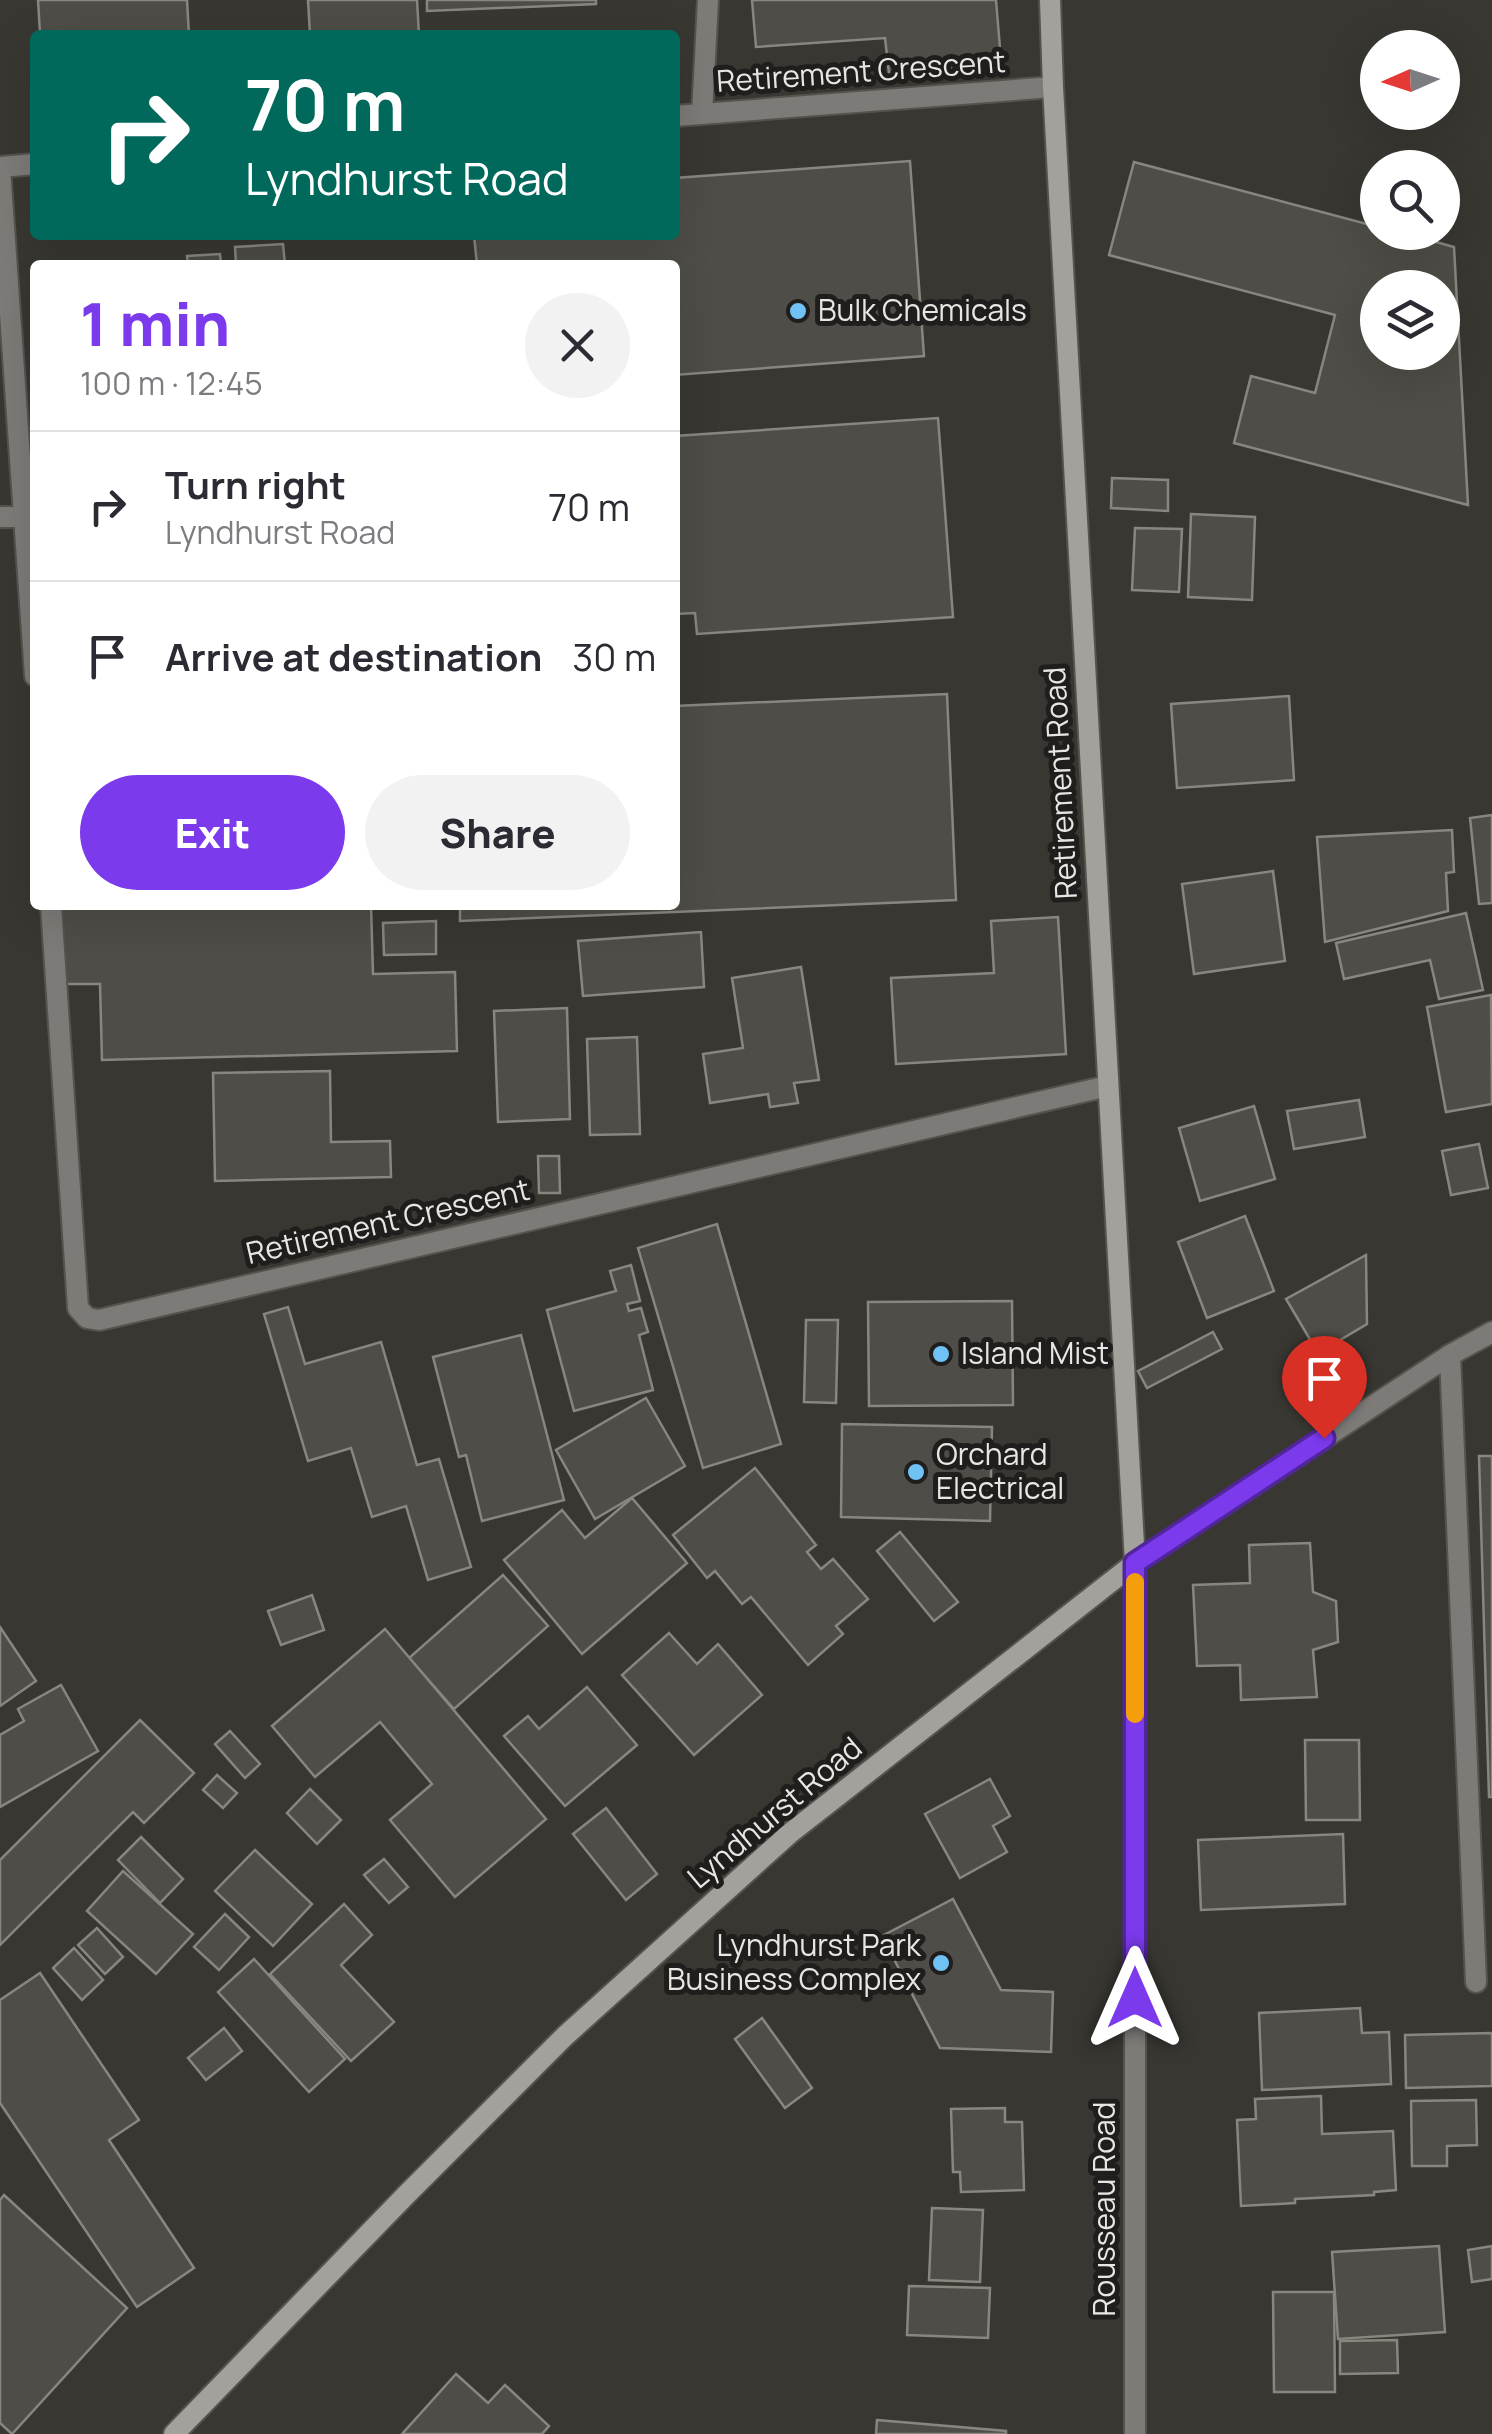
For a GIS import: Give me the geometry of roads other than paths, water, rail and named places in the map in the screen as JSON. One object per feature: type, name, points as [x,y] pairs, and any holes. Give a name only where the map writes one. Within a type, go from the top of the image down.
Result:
[{"type":"main road","name":"Retirement Road","points":[[1050,0],[1135,1563]]},
{"type":"main road","name":"Lyndhurst Road","points":[[174,2434],[579,2024],[789,1834],[1135,1563]]},
{"type":"street","points":[[702,114],[708,0]]},
{"type":"street","name":"Retirement Crescent","points":[[680,116],[1052,87]]},
{"type":"street","points":[[30,164],[0,167],[4,301],[30,604]]},
{"type":"street","points":[[0,518],[24,517]]},
{"type":"street","name":"Retirement Crescent","points":[[51,910],[78,1308],[87,1318],[98,1320],[1108,1086]]},
{"type":"street","name":"Lyndhurst Road","points":[[1135,1563],[1450,1355],[1492,1332]]},
{"type":"street","points":[[1450,1355],[1476,1982]]},
{"type":"street","name":"Rousseau Road","points":[[1135,1563],[1135,2434]]},
{"type":"place","name":"Bulk Chemicals","points":[[798,311]]},
{"type":"place","name":"Island Mist","points":[[941,1354]]},
{"type":"place","name":"Orchard Electrical","points":[[916,1472]]},
{"type":"place","name":"Lyndhurst Park Business Complex","points":[[941,1963]]}]
